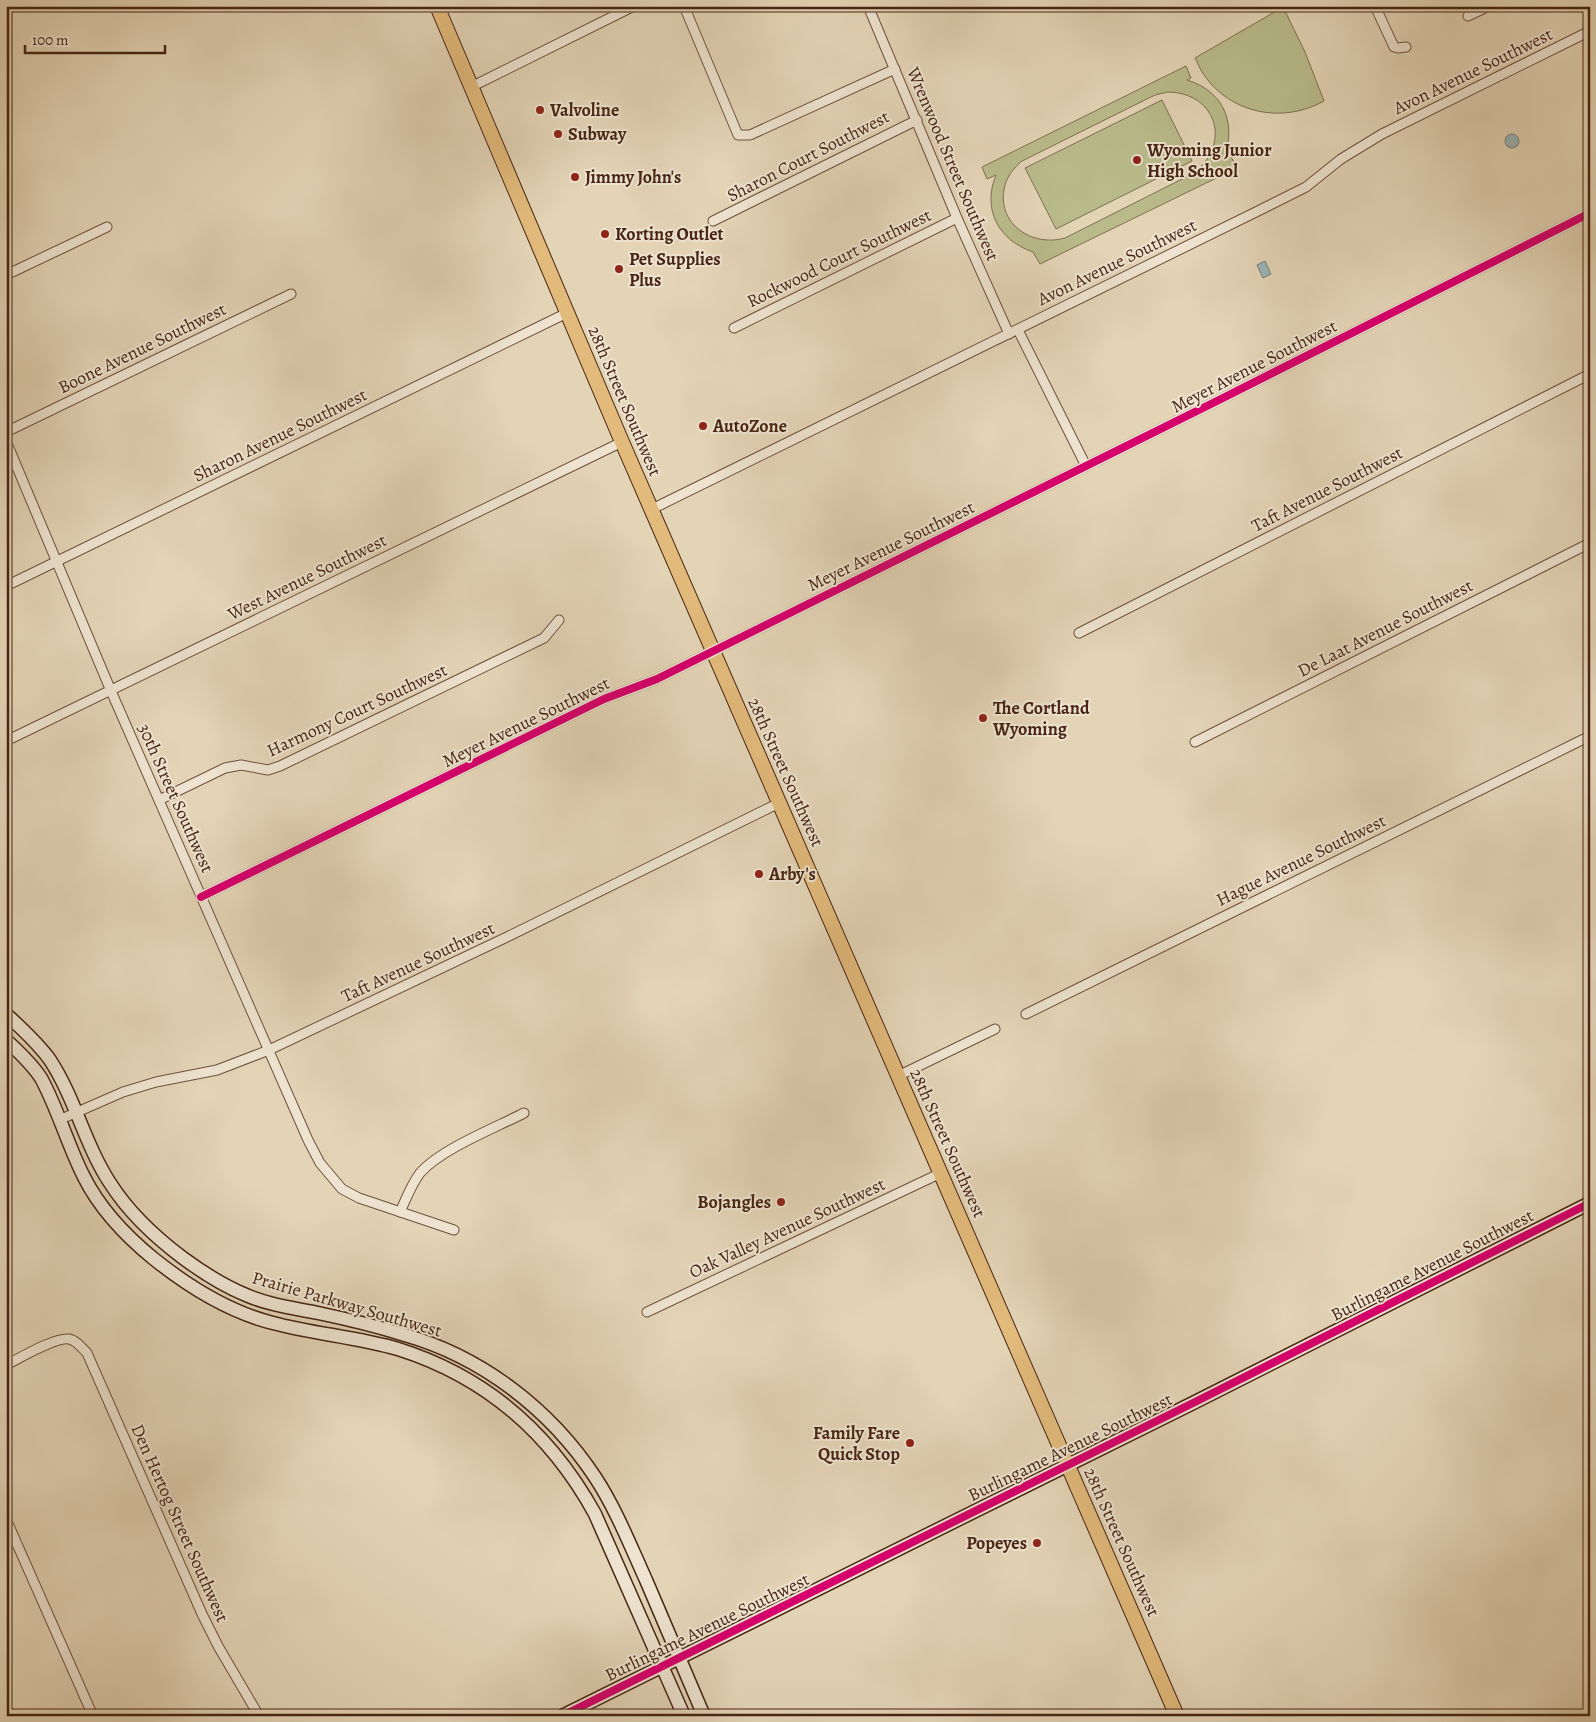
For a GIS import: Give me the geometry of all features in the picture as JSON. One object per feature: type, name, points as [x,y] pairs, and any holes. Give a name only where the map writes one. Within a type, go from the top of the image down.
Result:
[{"type":"main road","name":"28th Street Southwest","points":[[437,6],[622,442],[1177,1716]]},
{"type":"street","points":[[471,87],[634,6]]},
{"type":"street","points":[[684,6],[738,135],[750,135],[895,68]]},
{"type":"street","name":"Wrenwood Street Southwest","points":[[868,6],[1009,334]]},
{"type":"street","points":[[1375,6],[1394,47],[1406,47]]},
{"type":"street","points":[[1468,16],[1489,6]]},
{"type":"street","name":"Avon Avenue Southwest","points":[[652,509],[1018,330],[1306,186],[1342,159],[1382,134],[1590,31]]},
{"type":"street","name":"Sharon Court Southwest","points":[[713,221],[917,120]]},
{"type":"street","name":"Meyer Avenue Southwest","points":[[201,897],[604,699],[657,679],[1590,213]]},
{"type":"street","name":"Rockwood Court Southwest","points":[[734,328],[958,218]]},
{"type":"street","points":[[6,275],[107,227]]},
{"type":"street","name":"Boone Avenue Southwest","points":[[6,432],[291,294]]},
{"type":"street","name":"Sharon Avenue Southwest","points":[[6,586],[568,313]]},
{"type":"street","points":[[1018,330],[1086,466]]},
{"type":"street","name":"Taft Avenue Southwest","points":[[1079,633],[1590,374]]},
{"type":"street","name":"30th Street Southwest","points":[[6,441],[111,691],[308,1140],[320,1163],[342,1189],[359,1198],[454,1230]]},
{"type":"street","name":"West Avenue Southwest","points":[[6,741],[622,442]]},
{"type":"street","name":"De Laat Avenue Southwest","points":[[1195,742],[1590,543]]},
{"type":"street","name":"Harmony Court Southwest","points":[[159,800],[225,768],[241,765],[268,770],[280,766],[544,638],[559,620]]},
{"type":"street","name":"Hague Avenue Southwest","points":[[1026,1014],[1590,736]]},
{"type":"street","name":"Taft Avenue Southwest","points":[[59,1120],[123,1092],[156,1082],[217,1070],[269,1050],[507,937],[779,803]]},
{"type":"street","name":"Prairie Parkway Southwest","points":[[6,1014],[49,1059],[76,1112],[96,1159],[109,1181],[135,1216],[157,1238],[198,1268],[247,1296],[277,1305],[383,1328],[442,1348],[473,1363],[506,1384],[552,1422],[594,1475],[619,1519],[704,1716]]},
{"type":"street","points":[[898,1076],[995,1029]]},
{"type":"street","name":"Prairie Parkway Southwest","points":[[6,1040],[22,1055],[40,1078],[85,1179],[105,1210],[129,1237],[154,1259],[215,1300],[249,1316],[272,1323],[379,1344],[439,1365],[473,1383],[504,1404],[534,1430],[561,1460],[583,1492],[607,1539],[684,1716]]},
{"type":"street","points":[[400,1212],[411,1187],[431,1163],[448,1151],[524,1113]]},
{"type":"street","name":"Oak Valley Avenue Southwest","points":[[647,1312],[941,1173]]},
{"type":"street","name":"Burlingame Avenue Southwest","points":[[562,1716],[1590,1203]]},
{"type":"street","points":[[188,1283],[198,1268]]},
{"type":"street","name":"Den Hertog Street Southwest","points":[[6,1365],[57,1340],[69,1339],[77,1342],[87,1353],[210,1630],[260,1716]]},
{"type":"street","points":[[6,1519],[93,1716]]},
{"type":"green space","points":[[1278,10],[1286,13],[1305,52],[1324,101],[1292,112],[1275,113],[1259,111],[1228,99],[1204,75],[1195,58]]},
{"type":"green space","points":[[1186,66],[1191,78],[1187,80],[1210,92],[1224,109],[1229,131],[1225,156],[1230,155],[1237,168],[1040,264],[1033,252],[1010,240],[996,222],[991,200],[996,175],[987,179],[982,167]],"holes":[[[1168,92],[1185,95],[1198,101],[1208,111],[1214,123],[1215,136],[1212,150],[1205,162],[1192,174],[1065,238],[1039,239],[1027,235],[1009,219],[1003,196],[1006,182],[1022,161],[1155,95]]]},
{"type":"green space","points":[[1162,100],[1192,161],[1056,229],[1025,168]]},
{"type":"water","points":[[1509,134],[1515,134],[1519,141],[1515,148],[1509,148],[1505,144],[1505,138]]},
{"type":"water","points":[[1265,261],[1271,274],[1263,278],[1257,265]]},
{"type":"cycle path","points":[[201,897],[604,699],[657,679],[1221,399],[1590,213]]},
{"type":"cycle path","points":[[562,1716],[1193,1403],[1590,1203]]},
{"type":"place","name":"Valvoline","points":[[540,110]]},
{"type":"place","name":"Subway","points":[[558,134]]},
{"type":"place","name":"Wyoming Junior High School","points":[[1137,160]]},
{"type":"place","name":"Jimmy John's","points":[[575,177]]},
{"type":"place","name":"Korting Outlet","points":[[605,234]]},
{"type":"place","name":"Pet Supplies Plus","points":[[619,269]]},
{"type":"place","name":"AutoZone","points":[[703,426]]},
{"type":"place","name":"The Cortland Wyoming","points":[[983,718]]},
{"type":"place","name":"Arby's","points":[[759,874]]},
{"type":"place","name":"Bojangles","points":[[781,1202]]},
{"type":"place","name":"Family Fare Quick Stop","points":[[910,1443]]},
{"type":"place","name":"Popeyes","points":[[1037,1543]]}]
